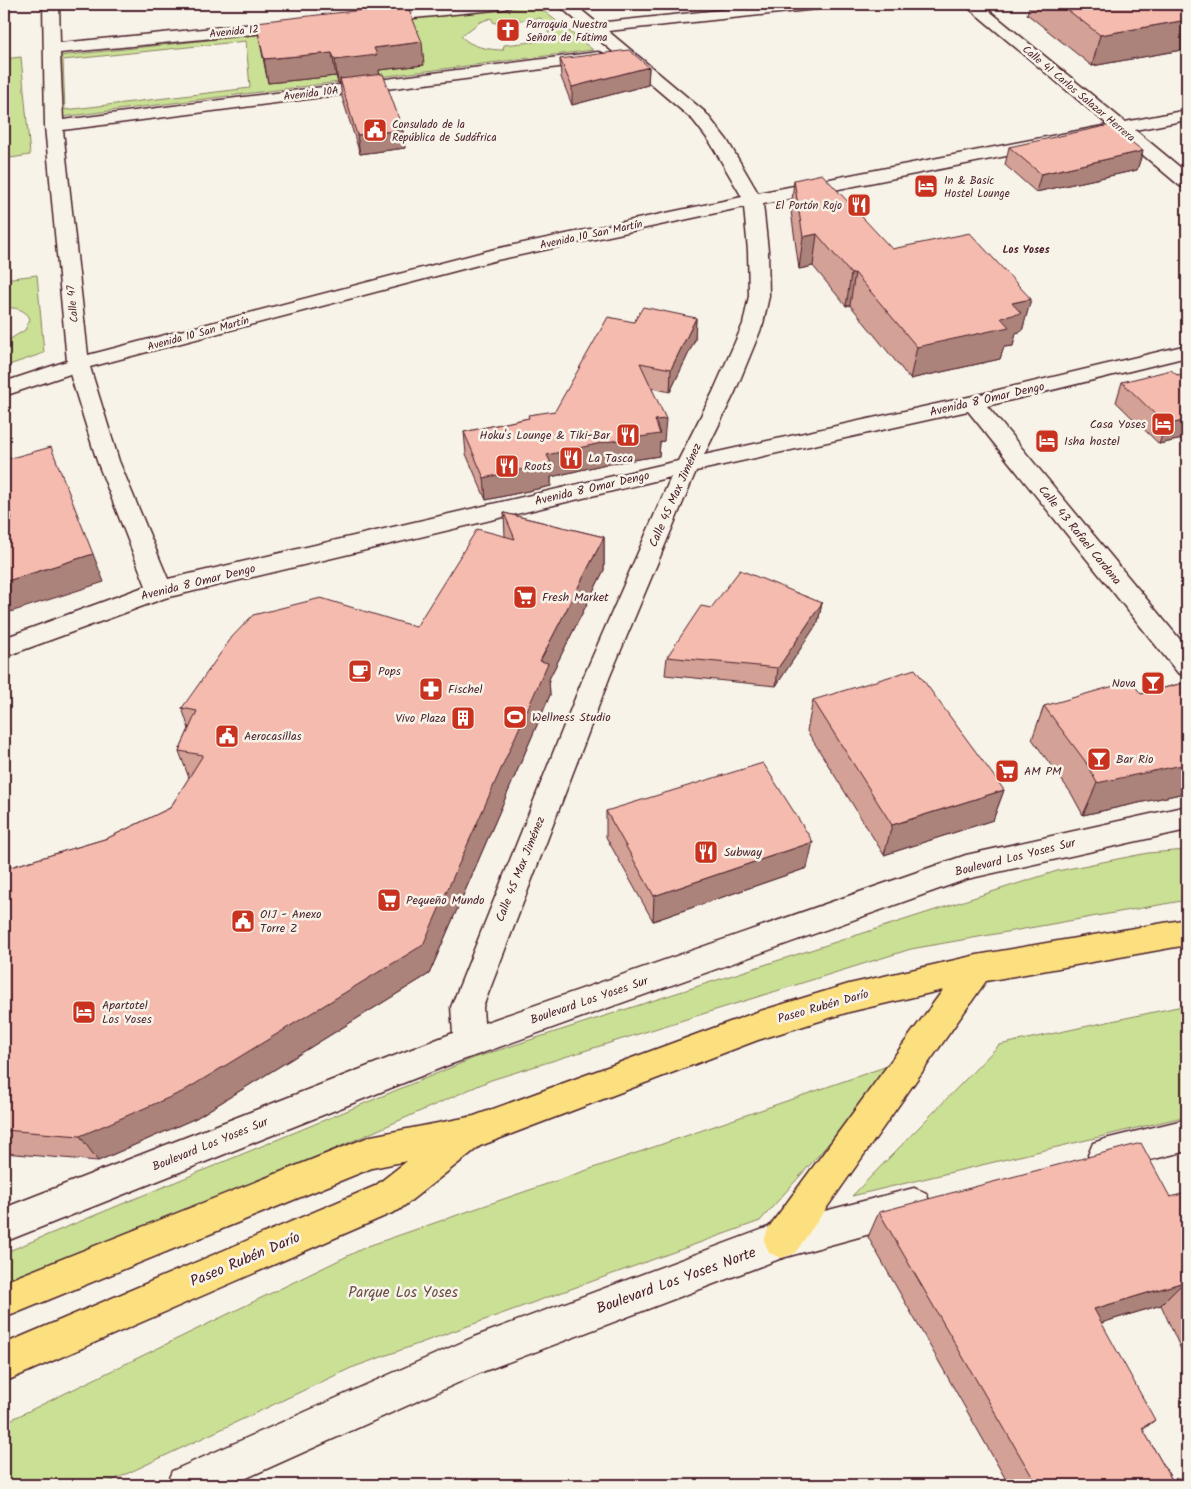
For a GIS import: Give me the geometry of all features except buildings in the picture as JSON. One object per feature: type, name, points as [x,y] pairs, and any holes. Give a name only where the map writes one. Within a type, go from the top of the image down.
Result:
[{"type":"highway","name":"Paseo Rubén Darío","points":[[4,1300],[372,1152],[474,1132],[757,1026],[849,998],[978,969],[1187,932]]},
{"type":"highway","points":[[782,1240],[978,969]]},
{"type":"highway","name":"Paseo Rubén Darío","points":[[4,1363],[387,1198],[474,1132]]},
{"type":"street","name":"Calle 47","points":[[51,4],[54,126],[78,364],[108,461],[160,590]]},
{"type":"street","points":[[360,18],[504,4]]},
{"type":"street","name":"Calle 45 Max Jiménez","points":[[471,1042],[467,1020],[467,1006],[597,676],[687,466],[724,392],[753,324],[759,296],[758,251],[753,200],[718,140],[699,116],[565,4]]},
{"type":"street","points":[[595,28],[816,4]]},
{"type":"street","name":"Calle 41 Carlos Salazar Herrera","points":[[972,4],[1187,182]]},
{"type":"street","name":"Avenida 12","points":[[52,49],[305,20]]},
{"type":"street","name":"Avenida 10A","points":[[54,126],[626,54]]},
{"type":"street","name":"Avenida 10 San Martín","points":[[4,389],[78,364],[495,255],[753,200],[1187,115]]},
{"type":"street","name":"Avenida 8 Omar Dengo","points":[[4,648],[160,590],[687,466],[973,403],[1187,351]]},
{"type":"street","name":"Calle 43 Rafael Cardona","points":[[973,403],[1187,666]]},
{"type":"street","name":"Boulevard Los Yoses Sur","points":[[4,1225],[471,1042],[966,867],[1052,846],[1187,818]]},
{"type":"street","points":[[1078,1162],[1187,1135]]},
{"type":"street","name":"Boulevard Los Yoses Norte","points":[[186,1485],[474,1356],[782,1240],[945,1197]]},
{"type":"green space","points":[[536,5],[593,50],[62,117],[59,56]],"holes":[[[491,18],[494,23],[541,18],[552,40],[504,45],[503,50],[498,50],[475,45],[461,36],[480,22]],[[246,41],[250,88],[65,110],[63,60]]]},
{"type":"green space","points":[[21,57],[30,155],[4,159],[4,59]]},
{"type":"green space","points":[[37,275],[44,353],[6,366],[4,343],[25,330],[30,319],[26,313],[19,309],[4,308],[4,279]]},
{"type":"green space","points":[[1187,850],[1187,900],[911,949],[491,1080],[174,1220],[4,1284],[4,1253],[474,1058],[1057,871],[1148,853]]},
{"type":"green space","points":[[1187,1005],[1187,1116],[852,1196],[999,1045]]},
{"type":"green space","name":"Parque Los Yoses","points":[[902,1061],[760,1221],[351,1368],[103,1485],[4,1485],[4,1423],[368,1246]]},
{"type":"place","name":"Parroquia Nuestra Señora de Fátima","points":[[508,30]]},
{"type":"place","name":"Consulado de la República de Sudáfrica","points":[[375,130]]},
{"type":"place","name":"In & Basic Hostel Lounge","points":[[926,186]]},
{"type":"place","name":"El Portón Rojo","points":[[859,205]]},
{"type":"place","name":"Casa Yoses","points":[[1163,424]]},
{"type":"place","name":"Hoku's Lounge & Tiki-Bar","points":[[628,435]]},
{"type":"place","name":"Isha hostel","points":[[1047,441]]},
{"type":"place","name":"La Tasca","points":[[571,458]]},
{"type":"place","name":"Roots","points":[[507,466]]},
{"type":"place","name":"Fresh Market","points":[[525,597]]},
{"type":"place","name":"Pops","points":[[360,671]]},
{"type":"place","name":"Nova","points":[[1153,683]]},
{"type":"place","name":"Fischel","points":[[431,689]]},
{"type":"place","name":"Wellness Studio","points":[[515,717]]},
{"type":"place","name":"Vivo Plaza","points":[[463,718]]},
{"type":"place","name":"Aerocasillas","points":[[227,736]]},
{"type":"place","name":"Bar Rio","points":[[1099,759]]},
{"type":"place","name":"AM PM","points":[[1007,771]]},
{"type":"place","name":"Subway","points":[[706,852]]},
{"type":"place","name":"Pequeño Mundo","points":[[389,900]]},
{"type":"place","name":"OIJ - Anexo Torre Z","points":[[243,921]]},
{"type":"place","name":"Apartotel Los Yoses","points":[[84,1012]]},
{"type":"district","name":"Los Yoses","points":[[1026,249]]}]
